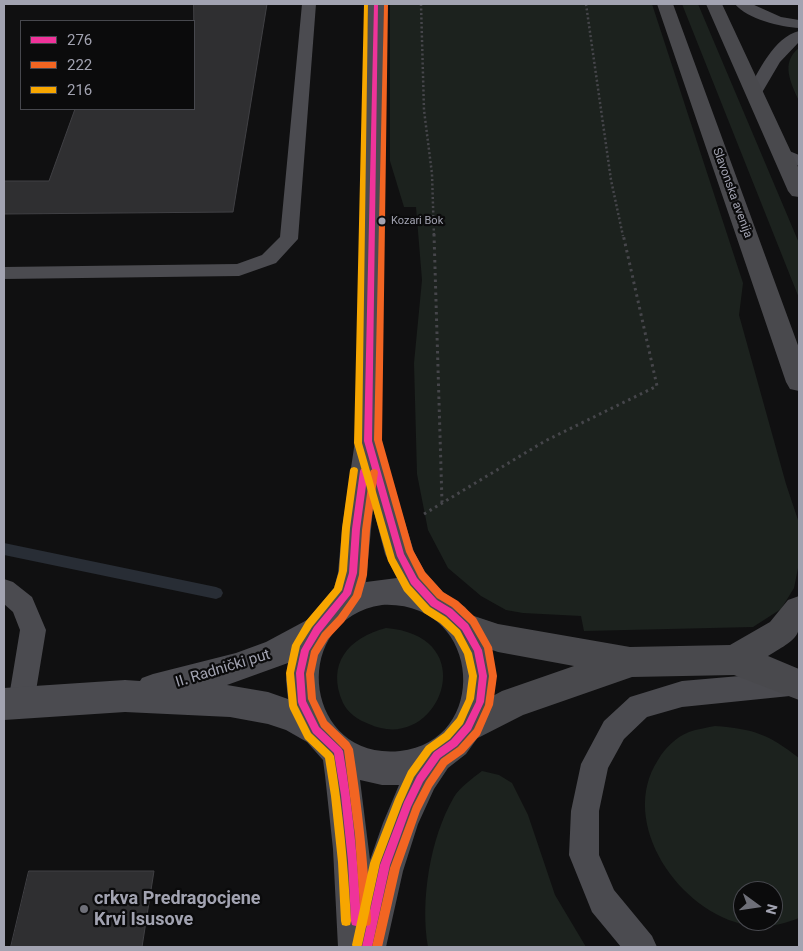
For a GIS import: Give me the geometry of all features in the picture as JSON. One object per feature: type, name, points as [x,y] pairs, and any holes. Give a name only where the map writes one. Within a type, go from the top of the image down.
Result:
[{"type":"main road","name":"Slavonska avenija","points":[[665,4],[799,382]]},
{"type":"main road","points":[[714,4],[755,93],[791,157],[799,191]]},
{"type":"main road","points":[[734,660],[782,632],[799,610]]},
{"type":"main road","points":[[465,627],[498,638],[630,662],[734,660],[765,670],[798,685]]},
{"type":"main road","points":[[468,727],[514,702],[630,662]]},
{"type":"street","points":[[357,947],[353,861],[346,795],[327,741],[302,702],[300,673],[305,650],[347,594],[353,573],[356,529],[368,441],[376,4]]},
{"type":"street","points":[[327,741],[361,763],[388,767],[414,765],[437,755],[454,743],[468,727],[480,702],[483,676],[478,650],[465,627],[449,612],[434,602],[414,581],[400,554],[368,441]]},
{"type":"street","points":[[325,622],[349,603],[368,596],[388,593],[416,596],[434,602]]},
{"type":"street","name":"II. Radnički put","points":[[124,696],[236,668],[276,653],[325,622]]},
{"type":"street","name":"II. Radnički put","points":[[12,704],[124,696],[230,701],[268,708],[295,717],[327,741]]},
{"type":"street","points":[[368,947],[385,865],[406,805],[420,779],[437,755]]},
{"type":"lane","points":[[4,273],[239,270],[269,259],[289,239],[309,4]]},
{"type":"lane","points":[[742,4],[757,13],[781,23],[799,24]]},
{"type":"lane","points":[[755,93],[773,58],[791,40],[799,35]]},
{"type":"lane","points":[[4,590],[23,605],[34,630],[12,704]]},
{"type":"lane","points":[[641,947],[604,901],[584,855],[585,811],[595,764],[614,730],[639,706],[682,694],[798,685]]},
{"type":"path","points":[[421,4],[424,110],[432,174],[442,503]]},
{"type":"path","points":[[422,515],[545,441],[657,386],[611,180],[586,4]]},
{"type":"shaded area","points":[[390,4],[652,4],[743,283],[739,315],[786,484],[799,523],[799,563],[794,588],[781,609],[753,627],[584,631],[581,616],[523,613],[506,610],[481,596],[448,568],[428,530],[417,474],[414,363],[422,280],[416,207],[404,207],[390,161]]},
{"type":"shaded area","points":[[682,4],[698,4],[799,243],[799,298]]},
{"type":"shaded area","points":[[799,48],[799,101],[790,80],[789,67],[793,54]]},
{"type":"shaded area","points":[[386,628],[417,636],[435,651],[443,670],[441,691],[431,710],[415,724],[394,729],[369,724],[357,718],[345,707],[338,689],[337,676],[339,665],[351,646],[361,638]]},
{"type":"shaded area","points":[[715,726],[751,731],[778,743],[799,758],[799,918],[783,923],[783,881],[733,881],[733,921],[722,917],[699,903],[679,884],[662,862],[650,837],[645,811],[647,785],[658,760],[667,747],[684,734]]},
{"type":"shaded area","points":[[482,771],[499,775],[512,783],[528,815],[555,895],[586,947],[428,947],[425,910],[426,890],[433,850],[446,813],[454,797]]},
{"type":"building","points":[[194,4],[267,4],[233,212],[4,214],[4,181],[49,181],[75,110],[195,110]]},
{"type":"building","name":"crkva Predragocjene Krvi Isusove","points":[[29,871],[154,871],[142,947],[11,947]]},
{"type":"waterway","points":[[4,549],[216,593]]},
{"type":"transit line","name":"216","points":[[357,945],[375,863],[398,802],[411,774],[429,749],[447,736],[460,721],[470,699],[473,676],[468,653],[457,633],[443,620],[427,610],[407,588],[391,559],[358,443],[366,4]]},
{"type":"transit line","name":"276","points":[[367,947],[385,865],[407,805],[420,779],[437,755],[454,743],[468,727],[480,702],[483,676],[478,650],[465,627],[449,612],[434,603],[414,581],[400,554],[368,441],[376,4]]},
{"type":"transit line","name":"222","points":[[377,947],[395,868],[416,809],[429,784],[444,762],[461,750],[477,732],[489,705],[493,676],[488,647],[473,621],[455,604],[440,595],[422,575],[409,550],[378,440],[386,4]]},
{"type":"transit line","name":"216","points":[[346,921],[343,862],[336,796],[329,756],[308,736],[293,706],[290,673],[296,645],[309,624],[338,590],[343,571],[346,528],[354,470]]},
{"type":"transit line","name":"276","points":[[356,921],[353,861],[346,795],[338,751],[316,730],[302,702],[300,673],[305,650],[317,630],[347,594],[353,573],[356,529],[364,471]]},
{"type":"transit line","name":"222","points":[[366,921],[360,835],[348,749],[324,724],[312,699],[310,674],[314,654],[325,636],[341,619],[357,597],[363,575],[366,530],[374,472]]},
{"type":"place","name":"Kozari Bok","points":[[382,221]]},
{"type":"place","name":"crkva Predragocjene Krvi Isusove","points":[[84,909]]}]
